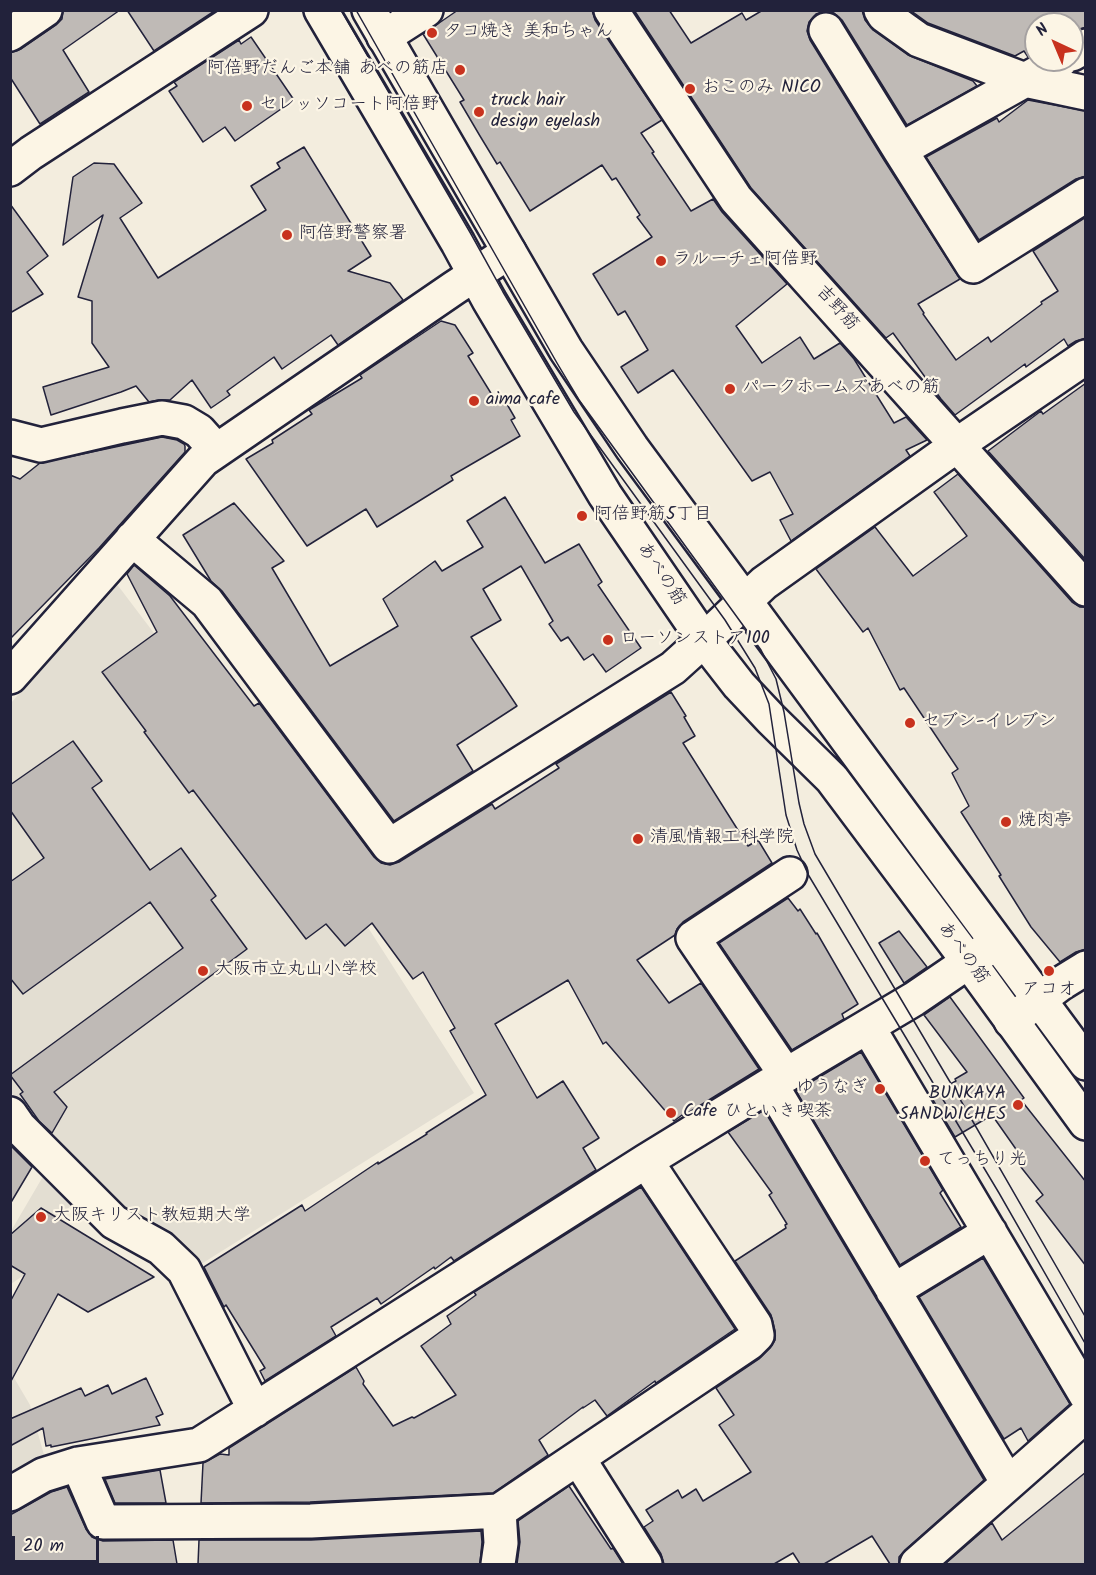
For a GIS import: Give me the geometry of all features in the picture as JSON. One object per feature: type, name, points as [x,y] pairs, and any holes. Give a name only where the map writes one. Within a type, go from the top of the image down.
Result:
[{"type":"street","points":[[10,34],[45,10]]},
{"type":"street","points":[[10,169],[251,10]]},
{"type":"street","name":"あべの筋","points":[[321,10],[548,402],[605,495],[704,640],[739,685],[832,778],[1086,1123]]},
{"type":"street","points":[[377,24],[426,10]]},
{"type":"street","name":"吉野筋","points":[[611,10],[736,199],[1086,589]]},
{"type":"street","points":[[902,16],[919,40],[1025,80],[1086,93]]},
{"type":"street","name":"あべの筋","points":[[377,24],[554,330],[632,448],[1086,1064]]},
{"type":"street","points":[[826,30],[973,266],[1086,195]]},
{"type":"street","points":[[900,150],[1039,72]]},
{"type":"street","points":[[10,677],[203,460],[509,252]]},
{"type":"street","points":[[132,539],[207,602],[388,846],[673,668],[764,583],[957,445],[1086,357]]},
{"type":"street","points":[[10,437],[41,445],[162,418],[184,422],[199,431],[216,450]]},
{"type":"street","points":[[790,874],[693,938],[778,1080],[893,1291],[1008,1483]]},
{"type":"street","points":[[10,1494],[43,1475],[78,1464],[199,1445],[646,1161],[914,999],[997,943]]},
{"type":"street","points":[[1011,1021],[1086,968]]},
{"type":"street","points":[[868,1027],[1086,1395]]},
{"type":"street","points":[[10,1114],[19,1127],[114,1222],[161,1248],[184,1270],[255,1410]]},
{"type":"street","points":[[78,1464],[104,1522],[311,1521],[499,1511],[749,1343],[757,1335],[755,1325],[646,1161]]},
{"type":"street","points":[[893,1291],[990,1232]]},
{"type":"street","points":[[917,1564],[1086,1415]]},
{"type":"street","points":[[578,1458],[645,1564]]},
{"type":"street","points":[[498,1564],[501,1543],[499,1511]]},
{"type":"shaded area","name":"大阪市立丸山小学校","points":[[116,583],[319,851],[474,1093],[198,1266],[98,1194],[31,1123],[11,1092],[11,703]]},
{"type":"shaded area","name":"大阪キリスト教短期大学","points":[[45,1173],[72,1203],[27,1273],[11,1284],[11,1231]]},
{"type":"shaded area","points":[[10,1371],[30,1405],[46,1462],[10,1483]]},
{"type":"building","points":[[63,10],[120,10],[63,50],[89,92],[40,124],[10,77],[10,53],[21,49],[56,25],[62,19]]},
{"type":"building","points":[[127,10],[216,10],[154,51]]},
{"type":"building","points":[[458,10],[592,10],[595,20],[662,120],[641,133],[691,211],[713,199],[787,284],[736,326],[762,363],[800,337],[814,359],[840,343],[854,359],[894,423],[906,417],[927,440],[906,450],[910,456],[791,541],[780,520],[793,514],[770,472],[752,481],[673,370],[638,393],[621,367],[648,350],[625,311],[618,315],[593,274],[652,237],[637,217],[640,215],[616,178],[612,180],[602,165],[530,211],[500,162],[497,164],[480,136],[460,102],[464,100],[423,34]]},
{"type":"building","points":[[634,10],[669,10],[691,43],[742,13],[746,20],[763,10],[862,10],[865,20],[873,30],[908,55],[973,81],[977,86],[907,125],[842,20],[834,13],[825,11],[816,14],[809,22],[807,31],[810,40],[960,279],[918,304],[956,360],[988,337],[991,342],[1058,291],[1033,251],[1086,217],[1086,338],[1068,346],[1064,339],[955,415],[893,333],[886,338],[751,188]]},
{"type":"building","points":[[910,10],[1086,10],[1086,27],[1084,28],[1084,12],[1024,12],[1024,51],[1015,56],[928,23]]},
{"type":"building","name":"セレッソコート阿倍野","points":[[251,37],[294,100],[235,141],[225,127],[203,142],[169,91],[177,86],[174,82],[239,40],[241,44]]},
{"type":"building","points":[[1028,100],[1086,111],[1086,176],[1076,179],[979,240],[926,157],[997,118],[999,122]]},
{"type":"building","points":[[304,147],[371,256],[348,271],[390,283],[403,300],[338,345],[331,335],[282,369],[274,357],[227,391],[230,395],[211,408],[192,380],[170,400],[149,402],[136,386],[51,415],[43,387],[109,367],[92,343],[92,301],[78,297],[103,215],[63,245],[73,177],[94,163],[114,164],[142,203],[120,218],[158,278],[266,210],[251,186],[280,168],[277,163]]},
{"type":"building","points":[[10,204],[48,256],[27,272],[43,294],[10,313]]},
{"type":"building","points":[[441,321],[455,325],[473,353],[468,356],[497,403],[504,399],[515,418],[511,420],[520,436],[451,476],[453,480],[377,527],[366,509],[307,546],[246,459],[273,443],[272,440],[312,414],[309,410],[362,378],[360,375]]},
{"type":"building","points":[[1086,383],[1086,560],[988,451],[1041,411],[1043,414]]},
{"type":"building","points":[[162,437],[184,444],[185,452],[99,548],[10,639],[10,475],[20,479],[40,463]]},
{"type":"building","points":[[958,474],[1072,602],[1080,607],[1086,607],[1086,949],[1060,962],[1031,927],[961,812],[969,806],[952,773],[958,769],[904,688],[900,690],[868,628],[863,632],[816,569],[875,527],[913,576],[967,536],[934,492]]},
{"type":"building","points":[[505,497],[545,563],[579,544],[602,582],[598,585],[641,648],[606,672],[593,654],[584,660],[568,637],[561,641],[549,624],[553,621],[521,566],[483,589],[501,620],[471,637],[517,706],[457,745],[473,771],[394,821],[222,591],[211,581],[183,535],[234,503],[284,561],[272,568],[330,666],[398,626],[383,599],[435,561],[442,571],[483,547],[467,521]]},
{"type":"building","points":[[134,565],[170,596],[254,706],[259,703],[374,857],[381,863],[390,865],[399,862],[492,804],[495,809],[559,768],[556,764],[671,692],[695,736],[683,743],[748,846],[758,840],[772,863],[683,922],[675,935],[637,960],[669,1003],[701,983],[759,1069],[674,1121],[606,1042],[603,1044],[568,980],[495,1024],[537,1098],[563,1081],[599,1138],[583,1148],[596,1170],[454,1261],[451,1257],[381,1304],[377,1298],[331,1327],[336,1336],[265,1381],[260,1371],[265,1368],[226,1305],[224,1307],[204,1267],[302,1205],[305,1211],[378,1162],[378,1164],[427,1134],[486,1095],[450,1031],[455,1028],[423,972],[413,979],[372,923],[345,946],[326,924],[306,939],[193,790],[189,793],[102,672],[157,632],[127,574]]},
{"type":"building","points":[[73,741],[102,781],[92,788],[150,870],[181,848],[216,896],[211,900],[247,949],[54,1092],[67,1107],[52,1133],[39,1121],[20,1094],[23,1092],[10,1075],[183,948],[150,902],[23,994],[10,978],[10,882],[44,858],[10,810],[10,785]]},
{"type":"building","points":[[788,898],[798,911],[800,909],[817,933],[858,1004],[842,1014],[844,1019],[792,1050],[719,943]]},
{"type":"building","points":[[899,931],[927,967],[904,983],[879,943]]},
{"type":"building","points":[[950,997],[1024,1098],[1021,1100],[1086,1182],[1086,1266],[1036,1201],[1043,1195],[1013,1157],[1018,1152],[992,1115],[955,1137],[930,1095],[956,1081],[955,1079],[967,1072],[924,1015]]},
{"type":"building","points":[[861,1052],[943,1190],[940,1193],[961,1227],[900,1265],[796,1091]]},
{"type":"building","points":[[764,1110],[984,1480],[905,1550],[899,1557],[899,1564],[890,1564],[872,1536],[824,1564],[800,1564],[793,1553],[774,1564],[664,1564],[661,1554],[644,1527],[653,1521],[646,1510],[678,1490],[682,1498],[696,1489],[703,1501],[751,1472],[719,1425],[734,1415],[716,1388],[759,1359],[775,1340],[771,1315],[735,1261],[786,1228],[787,1224],[769,1195],[772,1193],[728,1132]]},
{"type":"building","points":[[10,1145],[32,1167],[10,1204]]},
{"type":"building","points":[[641,1187],[735,1329],[656,1383],[655,1381],[607,1416],[595,1400],[583,1407],[539,1440],[548,1455],[493,1493],[310,1502],[201,1503],[203,1463],[220,1454],[229,1455],[229,1448],[356,1367],[364,1381],[363,1384],[393,1426],[414,1418],[456,1395],[421,1346],[451,1324],[447,1316],[476,1295],[474,1292]]},
{"type":"building","points":[[41,1208],[154,1277],[88,1312],[58,1294],[10,1383],[10,1302],[25,1274],[10,1265],[10,1235]]},
{"type":"building","points":[[983,1258],[1070,1404],[1028,1441],[1021,1428],[1004,1439],[919,1297]]},
{"type":"building","points":[[146,1378],[163,1414],[156,1417],[160,1425],[51,1447],[51,1445],[46,1446],[43,1428],[10,1446],[10,1419],[81,1388],[85,1396],[108,1385],[112,1394]]},
{"type":"building","points":[[160,1470],[166,1503],[115,1503],[105,1479]]},
{"type":"building","points":[[1086,1472],[1086,1564],[945,1564],[992,1523],[1002,1540]]},
{"type":"building","points":[[569,1486],[623,1564],[517,1564],[520,1542],[518,1521]]},
{"type":"building","points":[[67,1487],[92,1537],[103,1541],[173,1540],[177,1564],[10,1564],[10,1515],[51,1492]]},
{"type":"building","points":[[481,1531],[480,1564],[198,1564],[199,1540],[311,1540]]},
{"type":"tram line","points":[[341,10],[574,412],[725,620],[755,668],[769,704],[786,815],[797,850],[809,876],[999,1193],[1086,1345]]},
{"type":"tram line","points":[[356,10],[579,400],[761,650],[776,679],[784,712],[799,803],[815,854],[1086,1318]]},
{"type":"place","name":"タコ焼き 美和ちゃん","points":[[432,33]]},
{"type":"place","name":"阿倍野だんご本舗 あべの筋店","points":[[460,70]]},
{"type":"place","name":"おこのみ NICO","points":[[690,89]]},
{"type":"place","name":"セレッソコート阿倍野","points":[[247,106]]},
{"type":"place","name":"truck hair design eyelash","points":[[479,112]]},
{"type":"place","name":"阿倍野警察署","points":[[287,235]]},
{"type":"place","name":"ラルーチェ阿倍野","points":[[661,261]]},
{"type":"place","name":"パークホームズあべの筋","points":[[730,389]]},
{"type":"place","name":"aima cafe","points":[[474,401]]},
{"type":"place","name":"阿倍野筋5丁目","points":[[582,516]]},
{"type":"place","name":"ローソンストア100","points":[[608,640]]},
{"type":"place","name":"セブン-イレブン","points":[[910,723]]},
{"type":"place","name":"焼肉亭","points":[[1006,822]]},
{"type":"place","name":"清風情報工科学院","points":[[638,839]]},
{"type":"place","name":"大阪市立丸山小学校","points":[[203,971]]},
{"type":"place","name":"アコオ","points":[[1049,971]]},
{"type":"place","name":"ゆうなぎ","points":[[880,1089]]},
{"type":"place","name":"BUNKAYA SANDWICHES","points":[[1018,1105]]},
{"type":"place","name":"Cafe ひといき喫茶","points":[[671,1113]]},
{"type":"place","name":"てっちり光","points":[[925,1161]]},
{"type":"place","name":"大阪キリスト教短期大学","points":[[41,1217]]}]
